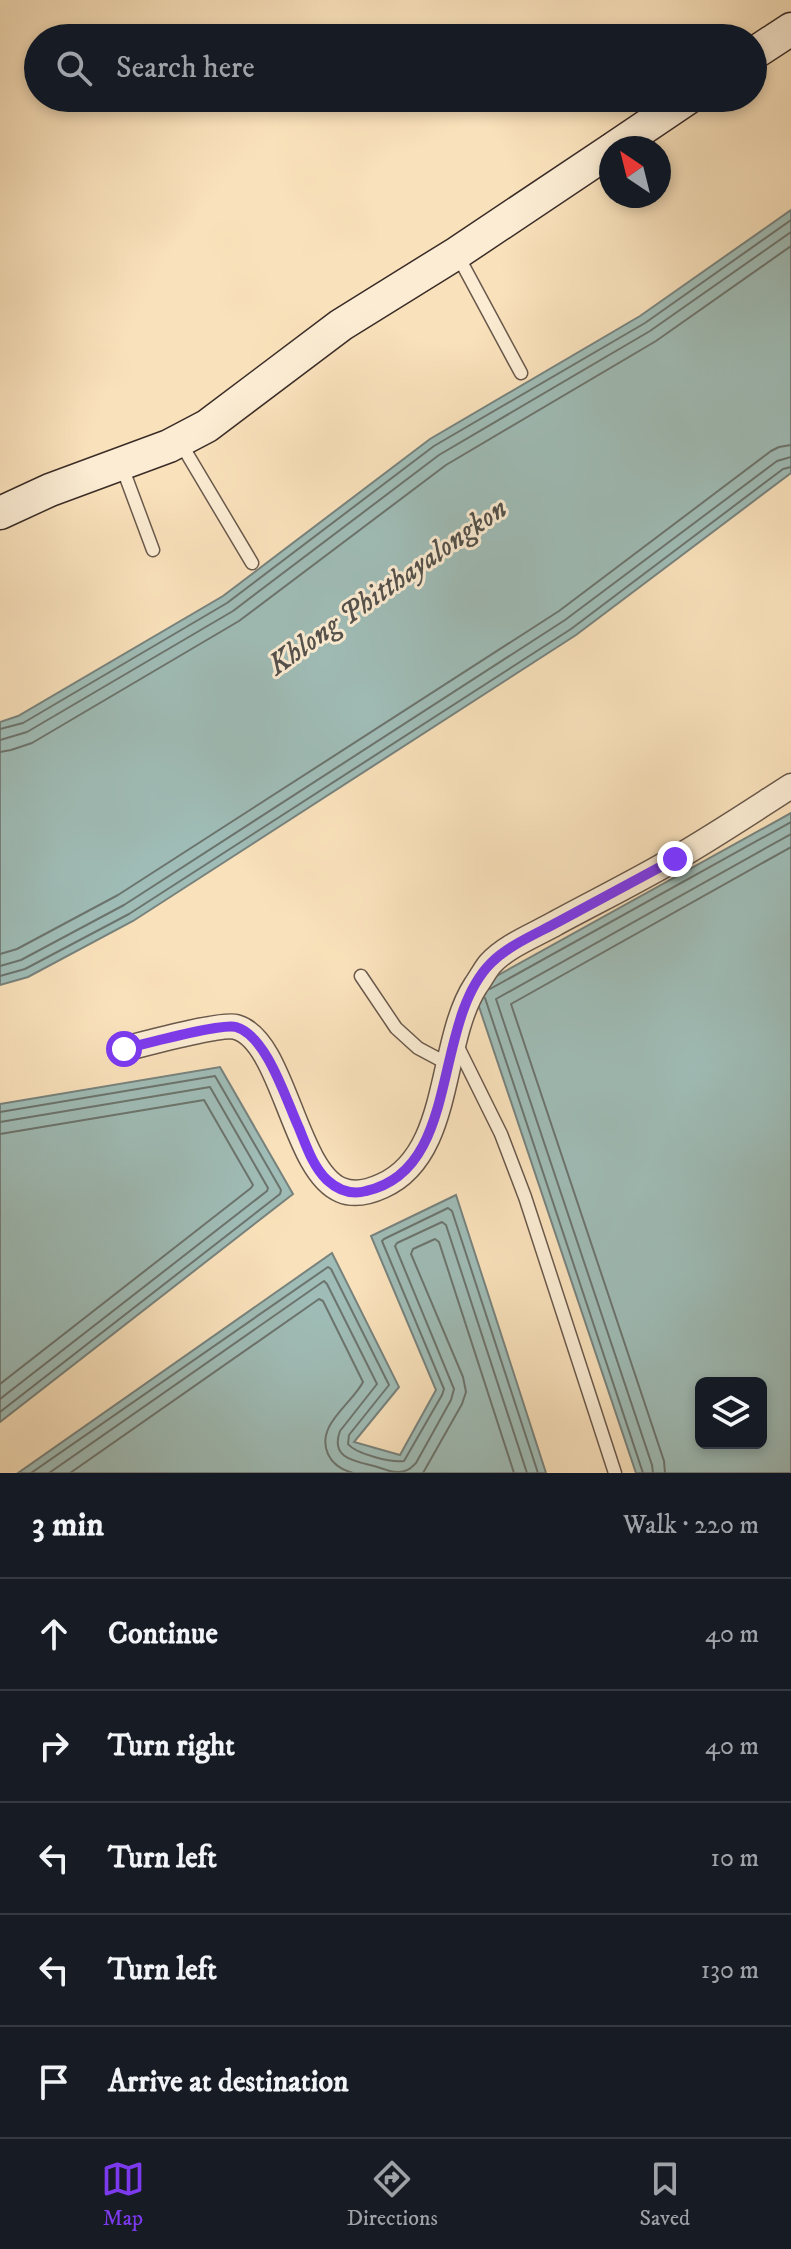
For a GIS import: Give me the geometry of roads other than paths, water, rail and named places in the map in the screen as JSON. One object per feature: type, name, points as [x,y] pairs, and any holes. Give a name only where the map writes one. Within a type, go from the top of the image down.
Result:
[{"type":"street","points":[[767,45],[791,29]]},
{"type":"street","points":[[631,136],[667,112]]},
{"type":"street","points":[[0,513],[50,490],[169,446],[207,426],[341,325],[457,253],[599,158]]},
{"type":"street","points":[[124,1049],[218,1028],[235,1027],[251,1035],[265,1052],[307,1147],[325,1179],[339,1190],[355,1194],[373,1190],[391,1182],[410,1167],[424,1147],[460,1019],[473,989],[490,963],[519,943],[675,859],[791,786]]},
{"type":"lane","points":[[457,253],[521,373]]},
{"type":"lane","points":[[179,441],[252,563]]},
{"type":"lane","points":[[121,464],[153,550]]},
{"type":"lane","points":[[361,976],[396,1028],[418,1048],[452,1052],[501,1134],[525,1197],[615,1473]]},
{"type":"water","name":"Khlong Phitthayalongkon","points":[[791,210],[791,473],[576,635],[133,921],[28,977],[0,985],[0,722],[18,716],[223,596],[430,439],[640,316]]},
{"type":"water","points":[[791,813],[791,1473],[636,1473],[473,989]]},
{"type":"water","points":[[220,1067],[293,1194],[0,1422],[0,1104]]},
{"type":"water","points":[[456,1195],[546,1473],[18,1473],[332,1253],[399,1387],[354,1442],[400,1455],[436,1390],[371,1236]]}]
